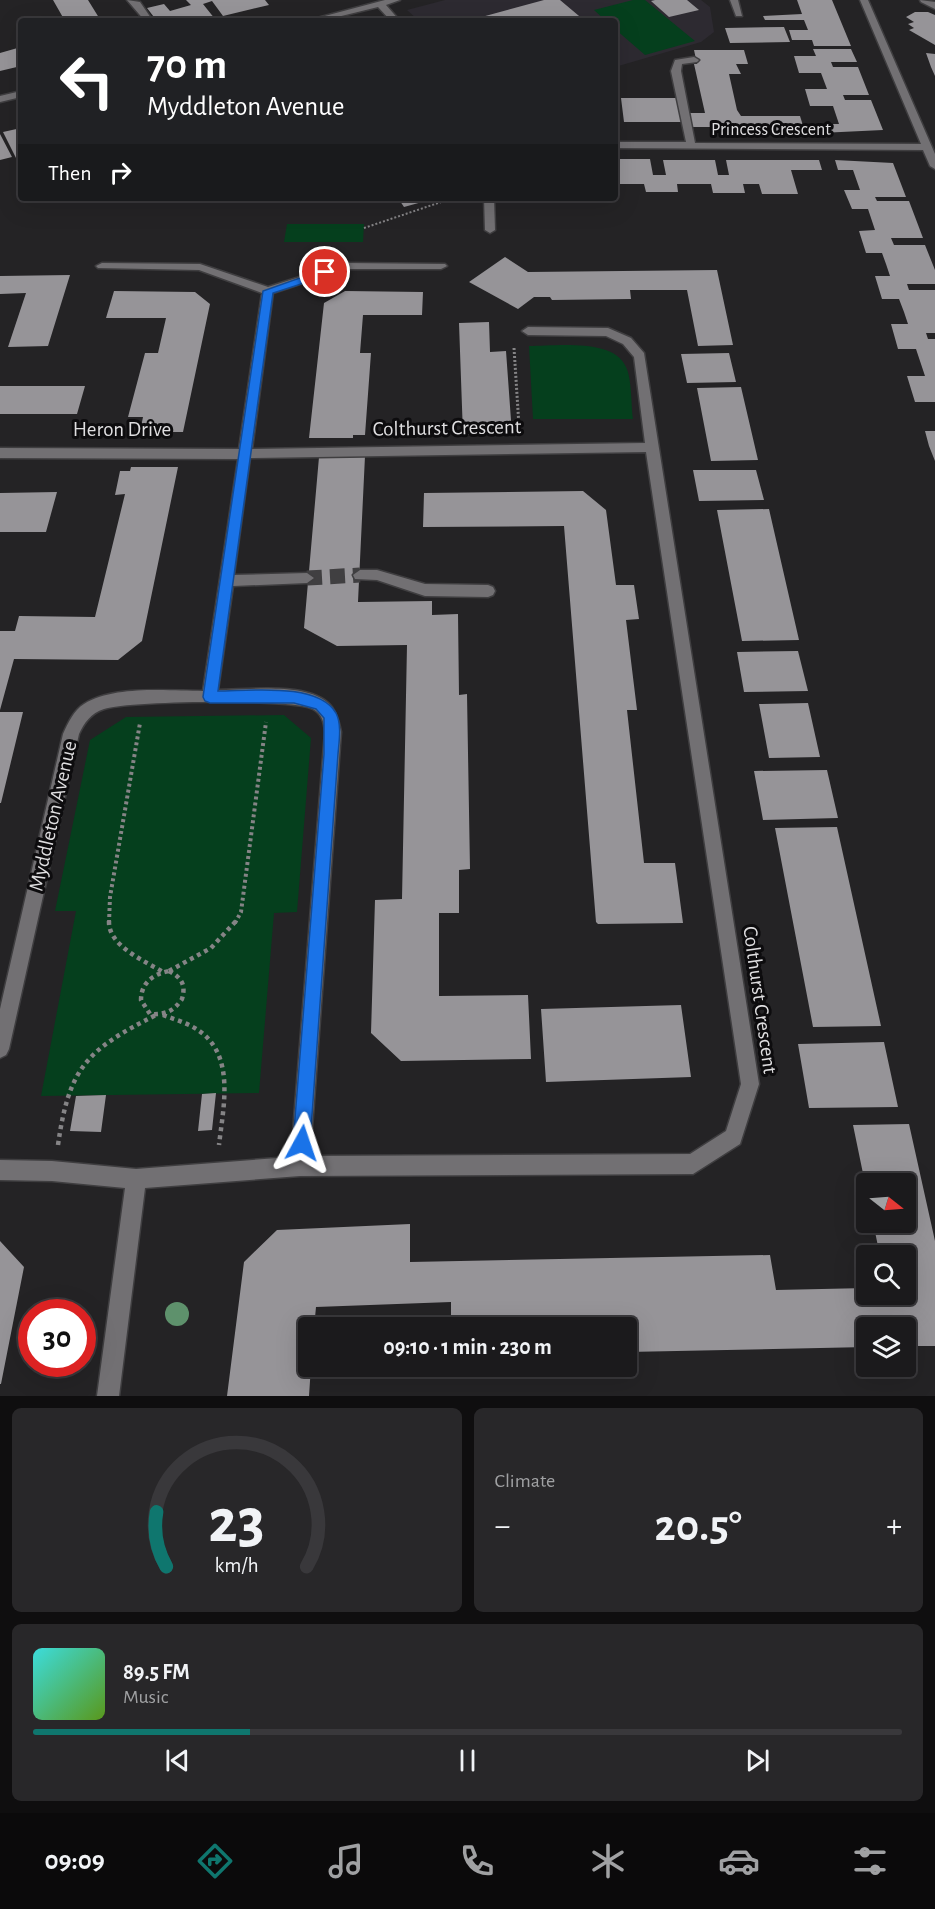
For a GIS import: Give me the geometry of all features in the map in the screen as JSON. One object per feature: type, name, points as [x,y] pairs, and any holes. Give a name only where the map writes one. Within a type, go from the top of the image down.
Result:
[{"type":"street","points":[[131,0],[137,4],[147,18]]},
{"type":"street","points":[[322,18],[396,0]]},
{"type":"street","points":[[734,0],[739,14]]},
{"type":"street","points":[[864,0],[935,166]]},
{"type":"street","points":[[924,0],[935,6]]},
{"type":"street","points":[[380,4],[393,18]]},
{"type":"street","points":[[691,146],[676,71],[678,62],[694,60]]},
{"type":"street","points":[[0,99],[18,95]]},
{"type":"street","name":"Princess Crescent","points":[[618,145],[927,147]]},
{"type":"street","points":[[489,201],[490,230]]},
{"type":"street","points":[[102,267],[200,267],[268,291],[344,266],[441,266]]},
{"type":"street","points":[[210,697],[268,291]]},
{"type":"street","name":"Colthurst Crescent","points":[[136,1179],[300,1166],[693,1164],[733,1137],[750,1084],[640,356],[627,341],[608,332],[528,332]]},
{"type":"street","name":"Colthurst Crescent","points":[[243,454],[652,447]]},
{"type":"street","name":"Heron Drive","points":[[0,453],[243,454]]},
{"type":"street","points":[[360,575],[377,575],[425,590],[488,591]]},
{"type":"street","points":[[226,581],[307,578]]},
{"type":"street","name":"Myddleton Avenue","points":[[0,1049],[71,734],[79,718],[91,708],[105,702],[144,699],[294,697],[320,705],[330,716],[333,732],[300,1166]]},
{"type":"street","points":[[0,1170],[52,1171],[136,1179],[108,1396]]},
{"type":"path","points":[[364,228],[444,201]]},
{"type":"path","points":[[521,449],[513,349],[528,332]]},
{"type":"path","points":[[169,971],[181,978],[185,990],[176,1009],[163,1015],[156,1015],[145,1010],[140,998],[145,984],[150,978],[214,948],[231,930],[241,912],[268,697]]},
{"type":"path","points":[[144,699],[108,920],[114,938],[129,952],[163,972]]},
{"type":"path","points":[[52,1171],[67,1096],[82,1068],[111,1041],[156,1015]]},
{"type":"path","points":[[163,1015],[203,1034],[218,1050],[224,1093],[218,1171]]},
{"type":"shaded area","points":[[445,0],[701,0],[710,7],[714,32],[701,42],[618,66],[618,18],[416,18],[407,10]]},
{"type":"green space","points":[[633,0],[645,0],[695,41],[645,55],[618,32],[618,18],[603,18],[594,10]]},
{"type":"green space","points":[[287,224],[364,224],[363,242],[284,242]]},
{"type":"green space","points":[[529,346],[583,346],[609,351],[619,358],[626,367],[629,378],[633,419],[533,419]]},
{"type":"green space","points":[[284,715],[311,738],[297,912],[274,913],[259,1093],[41,1096],[76,911],[55,911],[90,740],[126,717]]},
{"type":"building","points":[[53,0],[88,0],[99,18],[63,18]]},
{"type":"building","points":[[186,0],[265,0],[269,5],[223,16],[212,1],[203,4],[214,18],[155,18],[147,8],[164,4],[170,11],[191,5]]},
{"type":"building","points":[[544,0],[560,0],[581,18],[478,18]]},
{"type":"building","points":[[687,0],[699,10],[669,17],[651,1]]},
{"type":"building","points":[[797,0],[832,0],[851,46],[814,46],[812,40],[792,40],[789,30],[808,30],[804,20],[765,20],[763,16],[802,14]]},
{"type":"building","points":[[915,12],[928,12],[935,15],[935,45],[909,30],[914,28],[908,24],[914,22],[906,17]]},
{"type":"building","points":[[784,27],[790,42],[730,43],[725,28]]},
{"type":"building","points":[[18,48],[18,67],[0,71],[0,53]]},
{"type":"building","points":[[813,49],[851,49],[857,62],[831,62],[833,67],[858,67],[869,95],[843,95],[845,100],[871,100],[883,130],[820,133],[816,124],[839,124],[833,106],[810,106],[805,89],[827,89],[821,73],[799,73],[794,56],[816,56]]},
{"type":"building","points":[[694,50],[744,50],[748,64],[736,64],[741,74],[729,74],[737,110],[741,116],[800,116],[805,132],[745,132],[744,127],[692,127],[689,113],[705,113],[694,64],[697,64]]},
{"type":"building","points":[[926,53],[935,54],[935,76],[931,67]]},
{"type":"building","points":[[621,98],[677,98],[681,122],[624,122]]},
{"type":"building","points":[[18,129],[18,158],[16,158],[3,132]]},
{"type":"building","points":[[0,134],[12,157],[0,160]]},
{"type":"building","points":[[618,159],[650,159],[653,175],[666,175],[663,160],[715,160],[718,175],[729,175],[726,160],[819,160],[822,170],[791,170],[798,194],[762,194],[759,184],[743,184],[745,193],[713,193],[711,184],[677,184],[678,192],[646,192],[644,184],[618,184]]},
{"type":"building","points":[[835,160],[893,163],[906,197],[875,197],[877,201],[909,201],[923,238],[891,238],[894,245],[925,245],[935,270],[935,284],[907,284],[909,290],[935,290],[935,333],[926,333],[928,339],[935,339],[935,402],[915,402],[907,376],[925,376],[916,349],[898,349],[891,324],[908,324],[899,299],[882,299],[875,276],[890,276],[886,264],[882,253],[866,253],[859,231],[875,230],[868,209],[852,209],[844,190],[860,190],[853,170],[838,170]]},
{"type":"building","points":[[400,201],[426,201],[404,207]]},
{"type":"building","points":[[505,257],[528,272],[717,270],[733,345],[698,346],[687,290],[630,290],[631,299],[552,300],[550,297],[534,297],[518,309],[469,282]]},
{"type":"building","points":[[70,275],[48,346],[8,347],[26,293],[0,294],[0,276]]},
{"type":"building","points":[[114,291],[195,292],[210,304],[183,432],[140,432],[143,417],[128,417],[145,353],[158,353],[166,318],[106,318]]},
{"type":"building","points":[[345,291],[423,292],[422,315],[363,315],[360,353],[371,353],[365,435],[353,435],[353,438],[309,438],[324,303]]},
{"type":"building","points":[[489,322],[490,352],[506,351],[512,434],[463,435],[459,323]]},
{"type":"building","points":[[729,353],[736,382],[687,383],[681,354]]},
{"type":"building","points":[[0,386],[85,386],[77,414],[0,414]]},
{"type":"building","points":[[741,387],[758,460],[711,461],[697,388]]},
{"type":"building","points":[[925,431],[935,431],[935,461],[929,446]]},
{"type":"building","points":[[365,456],[358,602],[432,601],[432,615],[458,614],[459,695],[467,694],[470,869],[459,870],[459,913],[439,913],[439,996],[528,995],[531,1059],[401,1061],[371,1033],[375,900],[402,899],[407,645],[337,646],[304,628],[319,457]]},
{"type":"building","points":[[131,467],[178,467],[142,641],[118,660],[14,659],[0,710],[0,631],[15,631],[19,616],[95,617],[125,494],[115,495],[120,471],[130,471]]},
{"type":"building","points":[[693,470],[756,470],[764,500],[699,501]]},
{"type":"building","points":[[583,491],[606,510],[616,585],[634,585],[639,619],[626,620],[637,710],[627,710],[644,863],[675,863],[683,923],[598,924],[596,922],[564,526],[423,527],[424,493]]},
{"type":"building","points":[[57,492],[46,532],[0,532],[0,493]]},
{"type":"building","points":[[769,509],[799,640],[742,641],[717,510]]},
{"type":"building","points":[[798,651],[808,691],[744,692],[737,652]]},
{"type":"building","points":[[808,703],[820,757],[769,758],[759,704]]},
{"type":"building","points":[[0,712],[23,712],[1,803],[0,803]]},
{"type":"building","points":[[827,770],[838,818],[763,820],[754,771]]},
{"type":"building","points":[[837,827],[881,1026],[813,1027],[775,828]]},
{"type":"building","points":[[681,1005],[691,1077],[546,1082],[541,1009]]},
{"type":"building","points":[[884,1042],[898,1107],[809,1108],[798,1044]]},
{"type":"building","points":[[216,1093],[212,1130],[198,1131],[202,1094]]},
{"type":"building","points":[[106,1095],[101,1132],[70,1131],[76,1096]]},
{"type":"building","points":[[909,1124],[935,1241],[935,1346],[916,1346],[916,1317],[856,1317],[856,1347],[637,1352],[637,1317],[451,1317],[451,1302],[316,1307],[315,1317],[298,1317],[298,1377],[310,1377],[309,1396],[227,1396],[244,1262],[277,1230],[410,1224],[410,1262],[770,1255],[776,1290],[856,1288],[856,1305],[916,1305],[916,1245],[878,1245],[875,1233],[916,1233],[916,1173],[863,1173],[853,1125]]},
{"type":"building","points":[[0,1241],[24,1267],[1,1384],[0,1384]]},
{"type":"tunnel","points":[[307,578],[360,575]]},
{"type":"route","points":[[302,1143],[333,732],[330,716],[320,705],[308,699],[210,697],[268,291],[325,272]]}]
